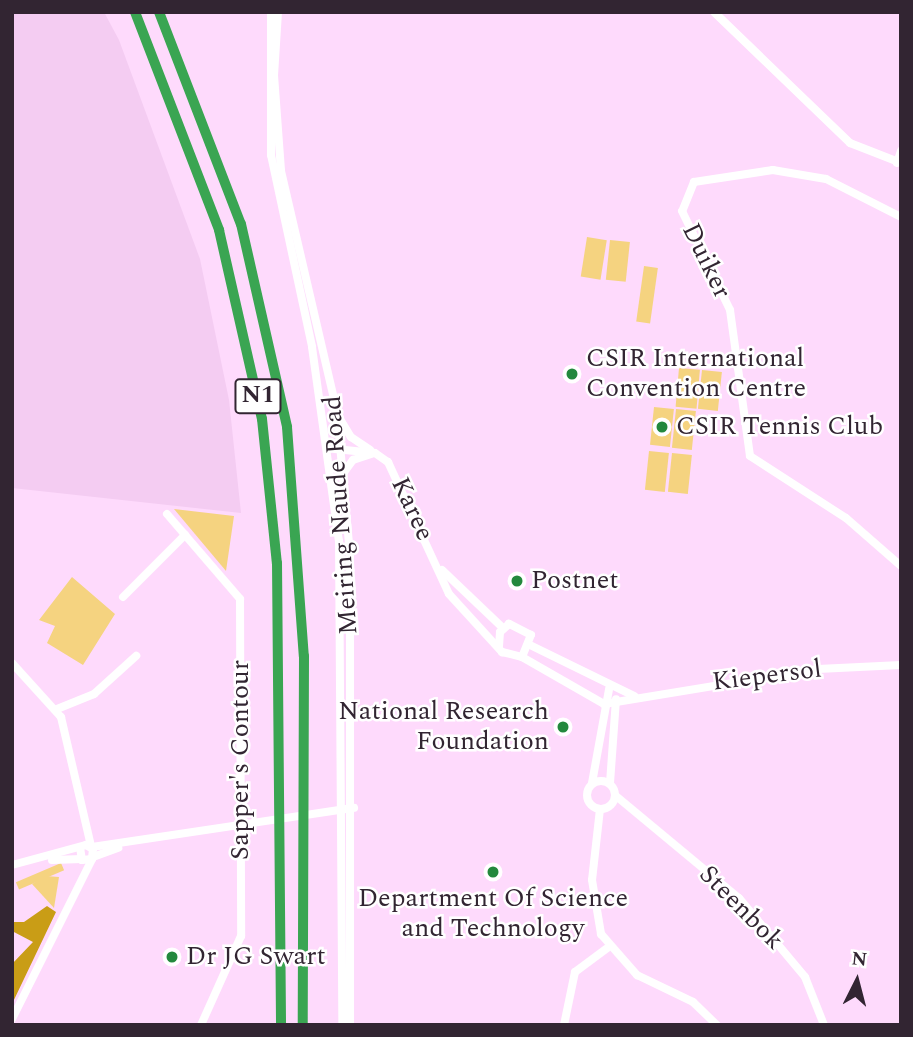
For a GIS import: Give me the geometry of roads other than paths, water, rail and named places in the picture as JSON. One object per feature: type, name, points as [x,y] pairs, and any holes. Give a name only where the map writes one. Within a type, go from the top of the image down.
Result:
[{"type":"highway","name":"N1","points":[[135,12],[219,230],[262,419],[277,563],[281,1025]]},
{"type":"highway","name":"N1","points":[[159,12],[241,224],[287,427],[303,656],[303,1025]]},
{"type":"street","name":"Meiring Naude Road","points":[[271,12],[271,155],[329,449],[339,541],[342,1025]]},
{"type":"street","name":"Meiring Naude Road","points":[[278,12],[274,75],[281,171],[337,412],[342,475],[354,808],[350,1025]]},
{"type":"street","points":[[713,12],[850,143],[899,163],[901,151]]},
{"type":"street","name":"Duiker","points":[[901,217],[835,182],[781,170],[709,176],[687,190],[682,211],[730,310],[750,456],[846,518],[901,566]]},
{"type":"street","points":[[337,412],[351,437],[375,453]]},
{"type":"street","name":"Karee","points":[[329,449],[375,453],[396,471],[438,566],[464,614],[499,646]]},
{"type":"street","points":[[342,475],[353,460],[375,453]]},
{"type":"street","name":"Sapper's Contour","points":[[167,514],[240,598],[241,936],[201,1025]]},
{"type":"street","points":[[123,597],[185,535]]},
{"type":"street","name":"Karee","points":[[438,566],[473,605],[503,628]]},
{"type":"street","points":[[464,614],[473,605]]},
{"type":"street","points":[[524,626],[531,646],[613,690],[634,696],[604,704],[522,657],[510,657],[499,646],[503,628],[524,626]]},
{"type":"street","points":[[522,657],[531,646]]},
{"type":"street","points":[[57,709],[94,694],[136,656]]},
{"type":"street","points":[[12,663],[57,709],[82,824],[93,858],[12,1019]]},
{"type":"street","name":"Kiepersol","points":[[634,696],[818,669],[901,665]]},
{"type":"street","points":[[611,805],[616,796],[610,783],[615,703],[613,690]]},
{"type":"street","points":[[600,809],[587,797],[592,783],[604,704],[613,690]]},
{"type":"street","points":[[592,783],[610,783]]},
{"type":"street","name":"Steenbok","points":[[616,796],[739,898],[805,977],[824,1025]]},
{"type":"street","points":[[600,809],[611,805],[634,809]]},
{"type":"street","points":[[12,865],[46,859],[81,847],[127,845],[354,808]]},
{"type":"street","points":[[600,809],[593,902],[610,946],[637,975],[693,1002],[717,1025]]},
{"type":"street","points":[[79,882],[82,824]]},
{"type":"street","points":[[46,859],[82,860],[127,845]]},
{"type":"street","points":[[564,1025],[575,972],[610,946]]},
{"type":"place","name":"CSIR International Convention Centre","points":[[572,374]]},
{"type":"place","name":"CSIR Tennis Club","points":[[662,427]]},
{"type":"place","name":"Postnet","points":[[517,581]]},
{"type":"place","name":"National Research Foundation","points":[[563,727]]},
{"type":"place","name":"Department Of Science and Technology","points":[[493,872]]},
{"type":"place","name":"Dr JG Swart","points":[[172,957]]}]
